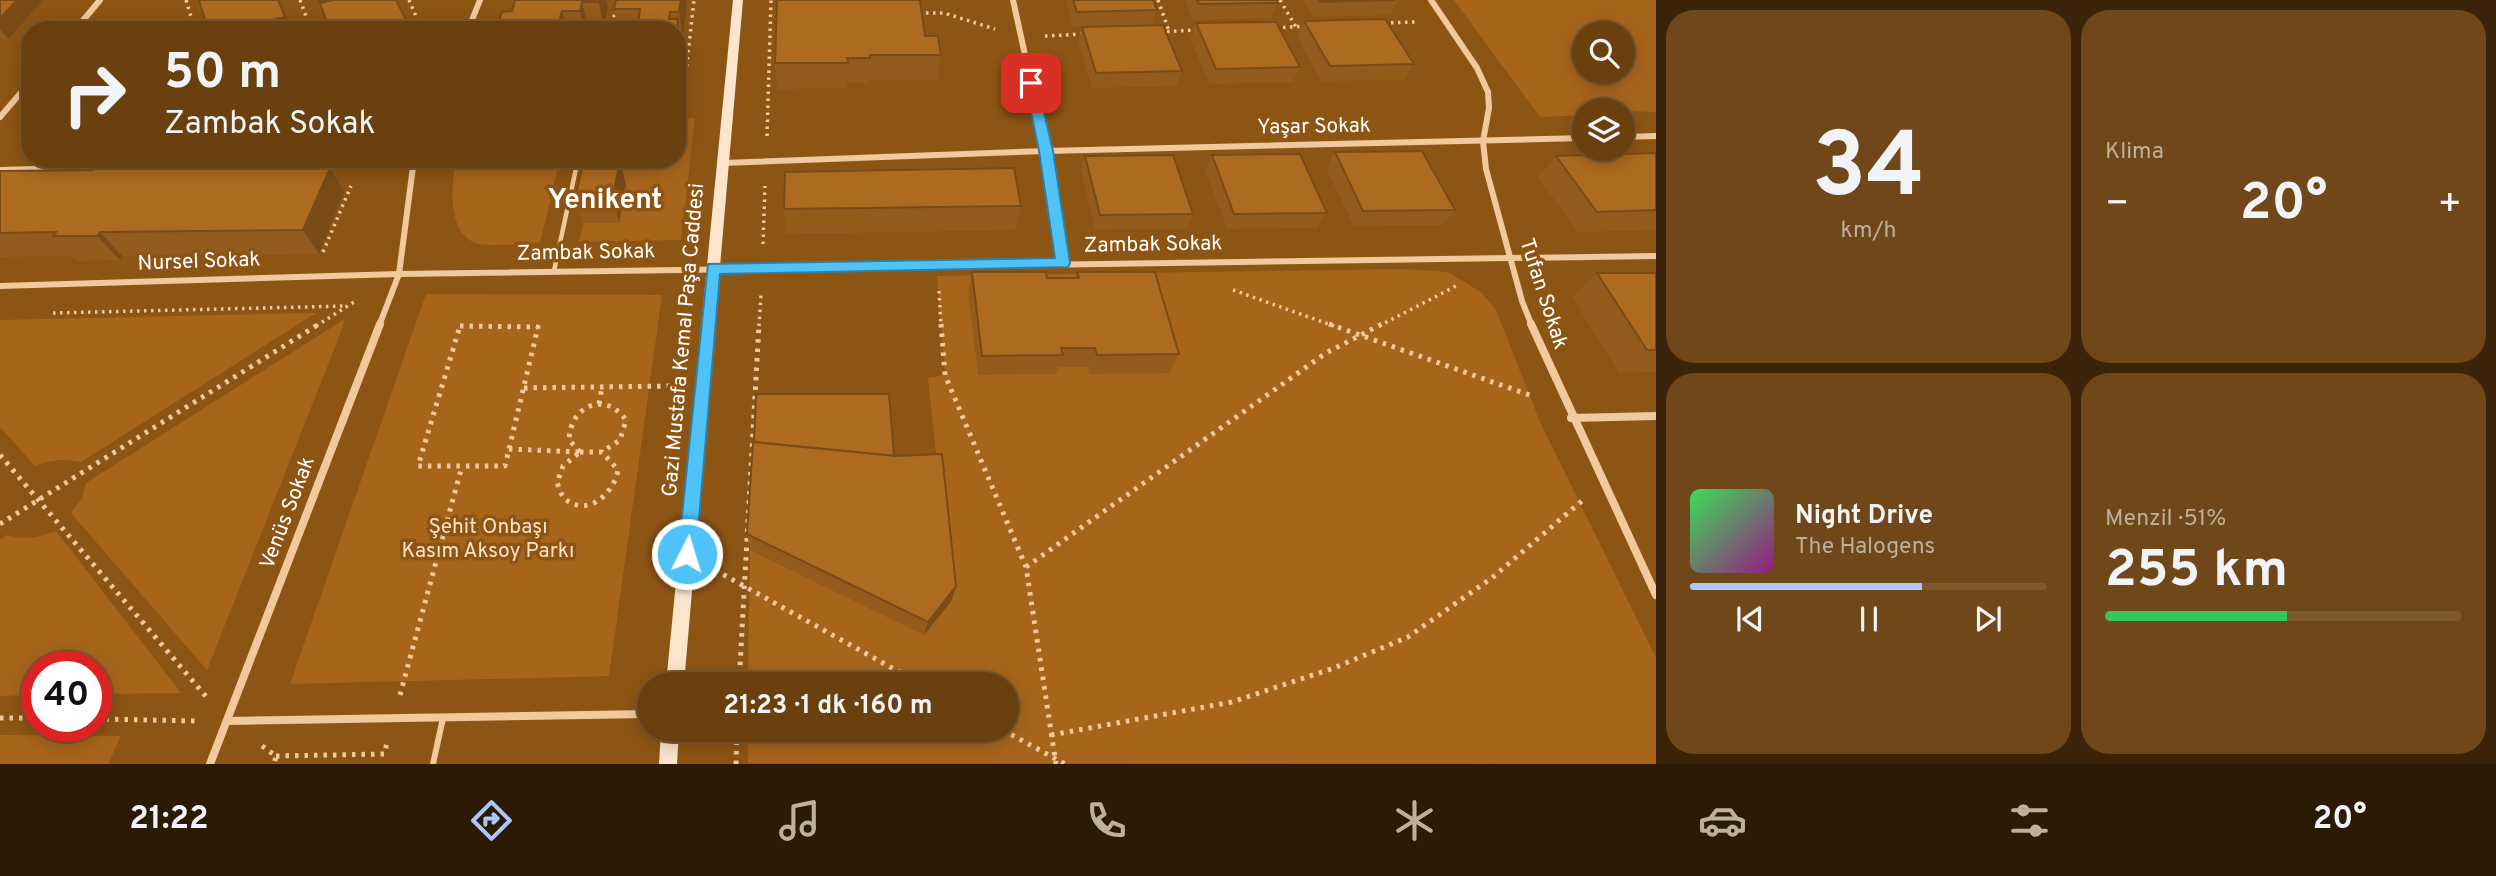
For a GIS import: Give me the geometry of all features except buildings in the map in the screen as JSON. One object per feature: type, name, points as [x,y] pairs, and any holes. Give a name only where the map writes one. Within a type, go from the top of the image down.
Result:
[{"type":"street","points":[[82,21],[100,0]]},
{"type":"street","points":[[472,21],[480,0]]},
{"type":"street","name":"Gazi Mustafa Kemal Paşa Caddesi","points":[[676,672],[738,0]]},
{"type":"street","points":[[1013,0],[1046,151],[1063,263]]},
{"type":"street","name":"Tufan Sokak","points":[[1432,0],[1477,68],[1488,92],[1489,108],[1483,141],[1486,169],[1522,301],[1571,418],[1656,595]]},
{"type":"street","points":[[0,117],[21,92]]},
{"type":"street","points":[[1635,137],[1656,136]]},
{"type":"street","name":"Yaşar Sokak","points":[[723,163],[1046,151],[1572,138]]},
{"type":"street","points":[[0,170],[83,168]]},
{"type":"street","name":"Venüs Sokak","points":[[210,764],[399,274],[412,168]]},
{"type":"street","name":"Zambak Sokak","points":[[399,274],[1656,256]]},
{"type":"street","name":"Nursel Sokak","points":[[0,286],[399,274]]},
{"type":"street","points":[[1571,418],[1656,416]]},
{"type":"street","points":[[227,721],[637,715]]},
{"type":"street","points":[[668,764],[669,742]]},
{"type":"lane","points":[[554,271],[576,168]]},
{"type":"lane","points":[[433,764],[443,718]]},
{"type":"path","points":[[186,0],[192,21]]},
{"type":"path","points":[[300,0],[308,21]]},
{"type":"path","points":[[409,0],[418,21]]},
{"type":"path","points":[[612,21],[621,0]]},
{"type":"path","points":[[686,73],[694,0]]},
{"type":"path","points":[[739,672],[762,268],[771,0]]},
{"type":"path","points":[[1158,0],[1169,31]]},
{"type":"path","points":[[1280,0],[1296,27]]},
{"type":"path","points":[[916,13],[944,13]]},
{"type":"path","points":[[771,15],[779,14]]},
{"type":"path","points":[[1375,24],[1415,22]]},
{"type":"path","points":[[1271,28],[1309,26]]},
{"type":"path","points":[[1156,32],[1207,30]]},
{"type":"path","points":[[1055,36],[1093,34]]},
{"type":"path","points":[[936,265],[945,375],[1026,567],[1055,761]]},
{"type":"path","points":[[0,524],[399,274]]},
{"type":"path","points":[[1026,567],[1326,354],[1465,281]]},
{"type":"path","points":[[1220,285],[1567,408]]},
{"type":"path","points":[[42,313],[348,306]]},
{"type":"path","points":[[460,326],[538,327],[524,388],[505,466],[418,466],[460,326]]},
{"type":"path","points":[[524,388],[702,385]]},
{"type":"path","points":[[599,404],[602,387]]},
{"type":"path","points":[[509,449],[580,452],[602,452],[617,443],[626,428],[622,413],[608,405],[599,404],[580,410],[569,424],[569,440],[580,452]]},
{"type":"path","points":[[580,452],[563,466],[557,483],[564,498],[580,505],[600,501],[614,487],[618,470],[602,452]]},
{"type":"path","points":[[0,456],[227,721],[276,757],[384,754],[462,466]]},
{"type":"path","points":[[1051,735],[1232,702],[1334,668],[1408,637],[1493,577],[1602,483]]},
{"type":"path","points":[[687,554],[899,672]]},
{"type":"path","points":[[0,718],[21,718]]},
{"type":"path","points":[[112,719],[227,721]]},
{"type":"path","points":[[1019,740],[1065,764]]},
{"type":"path","points":[[736,764],[737,742]]},
{"type":"path","points":[[274,764],[276,757]]},
{"type":"green space","points":[[1454,0],[1656,0],[1656,112],[1635,111],[1635,98],[1572,98],[1572,116],[1540,117]]},
{"type":"green space","points":[[686,118],[695,118],[681,240],[579,242],[583,223],[619,222],[625,185],[591,185],[594,168],[686,168]]},
{"type":"green space","points":[[455,168],[558,168],[540,243],[486,245],[473,242],[458,226],[453,204]]},
{"type":"green space","points":[[1404,269],[1447,272],[1481,292],[1496,310],[1540,422],[1656,658],[1656,764],[748,763],[748,742],[1019,742],[1019,672],[748,672],[750,550],[924,635],[952,600],[928,378],[945,375],[937,276]]},
{"type":"green space","name":"Şehit Onbaşı Kasım Aksoy Parkı","points":[[426,294],[662,295],[609,676],[290,684]]},
{"type":"green space","points":[[316,313],[81,462],[57,460],[35,466],[0,427],[0,320]]},
{"type":"green space","points":[[345,319],[207,670],[71,513],[82,498],[86,483]]},
{"type":"green space","points":[[56,531],[181,693],[112,694],[112,651],[21,651],[21,695],[0,696],[0,539],[7,535],[32,538]]},
{"type":"green space","points":[[0,735],[21,735],[21,742],[112,742],[112,736],[121,736],[108,764],[0,764]]},
{"type":"district","name":"Yenikent","points":[[605,201]]},
{"type":"route","points":[[687,554],[713,268],[1063,263],[1046,151],[1031,83]]}]
